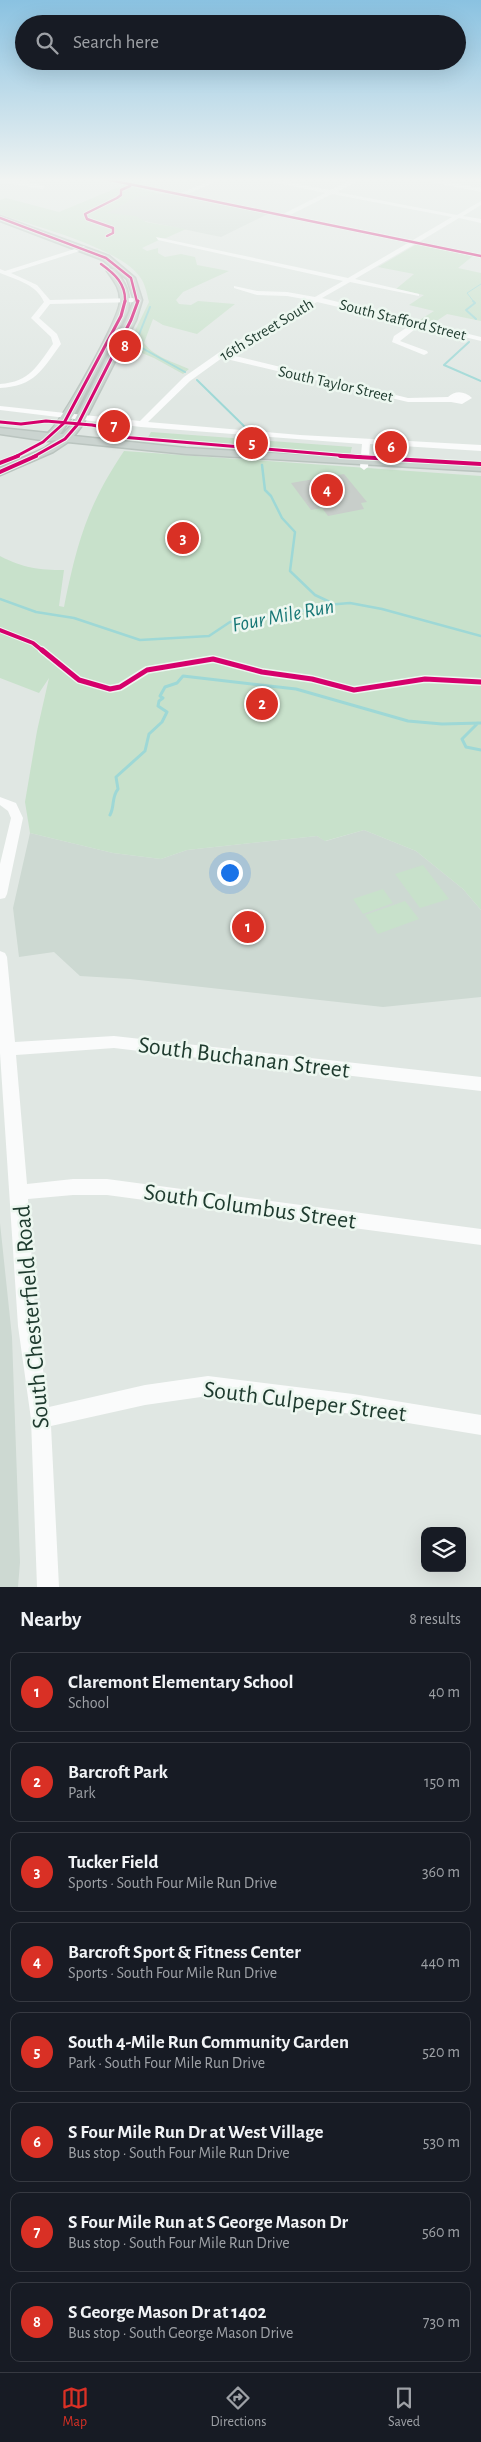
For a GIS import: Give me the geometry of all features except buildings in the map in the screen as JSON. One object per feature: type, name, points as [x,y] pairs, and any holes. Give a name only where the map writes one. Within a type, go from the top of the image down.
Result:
[{"type":"main road","points":[[0,463],[14,458],[49,438],[68,417],[120,316],[126,301],[123,288],[112,272],[85,252]]},
{"type":"main road","points":[[0,472],[39,456],[64,439],[82,419],[136,310],[138,300],[134,285],[126,273],[106,258],[89,252]]},
{"type":"main road","points":[[104,348],[116,349]]},
{"type":"main road","points":[[0,431],[49,438],[186,451],[206,456],[481,468]]},
{"type":"main road","points":[[364,464],[481,473]]},
{"type":"street","points":[[2,272],[70,252]]},
{"type":"street","points":[[222,252],[417,295]]},
{"type":"street","name":"16th Street South","points":[[141,425],[188,379],[221,355],[397,252]]},
{"type":"street","points":[[462,252],[481,256]]},
{"type":"street","points":[[2,272],[45,292],[48,302]]},
{"type":"street","name":"South Stafford Street","points":[[236,287],[257,293],[287,294],[317,299],[481,339]]},
{"type":"street","points":[[0,386],[14,385],[36,375],[57,344],[54,336],[34,318],[48,302],[138,300]]},
{"type":"street","points":[[417,324],[397,338],[396,342],[424,353]]},
{"type":"street","name":"South Taylor Street","points":[[221,355],[408,400],[427,402],[453,400]]},
{"type":"street","points":[[0,408],[141,425],[366,442],[481,448]]},
{"type":"street","points":[[364,464],[366,442]]},
{"type":"street","points":[[0,894],[17,818],[15,810],[4,802]]},
{"type":"street","name":"South Chesterfield Road","points":[[0,957],[19,1192],[27,1326],[41,1419],[48,1587]]},
{"type":"street","name":"South Buchanan Street","points":[[7,1049],[114,1042],[481,1084]]},
{"type":"street","name":"South Columbus Street","points":[[19,1192],[73,1187],[107,1187],[481,1237]]},
{"type":"street","name":"South Culpeper Street","points":[[41,1419],[145,1395],[208,1386],[353,1404],[481,1424]]},
{"type":"shaded area","points":[[364,830],[416,851],[463,889],[481,910],[481,997],[383,1007],[130,979],[80,976],[54,952],[19,957],[13,908],[30,833],[113,853],[161,859],[187,850],[317,836],[326,841]]},
{"type":"shaded area","points":[[0,1223],[12,1337],[20,1562],[18,1587],[0,1587]]},
{"type":"green space","points":[[106,252],[158,252],[165,257],[181,254],[195,257],[197,265],[229,271],[183,292],[176,300],[179,304],[191,305],[198,301],[235,304],[197,334],[163,325],[153,319],[144,343],[159,356],[189,369],[183,374],[154,358],[127,347],[149,302],[142,280],[132,269]]},
{"type":"green space","points":[[403,252],[455,252],[473,256],[458,268],[481,273],[481,321],[447,314],[432,324],[418,321],[434,311],[409,305],[424,295],[396,289],[414,274],[378,267]]},
{"type":"green space","points":[[151,432],[352,447],[350,455],[147,439]]},
{"type":"green space","points":[[124,451],[481,476],[481,910],[463,889],[416,851],[364,830],[325,841],[317,836],[187,850],[161,859],[113,853],[30,833],[25,802],[37,731],[49,678],[39,693],[0,678],[0,556],[31,568],[64,570],[59,606],[64,607],[85,526],[101,490]]},
{"type":"green space","points":[[423,865],[449,899],[420,908],[395,874]]},
{"type":"green space","points":[[383,889],[393,903],[363,914],[353,899]]},
{"type":"green space","points":[[405,901],[419,919],[378,934],[365,915]]},
{"type":"waterway","points":[[474,302],[467,293],[481,284]]},
{"type":"waterway","points":[[474,302],[466,310],[476,319]]},
{"type":"waterway","points":[[150,307],[136,342],[142,348],[185,372]]},
{"type":"waterway","points":[[469,342],[444,365],[481,381]]},
{"type":"waterway","points":[[197,380],[246,428]]},
{"type":"waterway","points":[[262,465],[265,490],[271,496],[282,518],[295,532],[290,571],[315,595],[332,603]]},
{"type":"waterway","name":"Four Mile Run","points":[[0,599],[36,612],[74,618],[140,640],[209,636],[230,622],[276,617],[326,605],[350,603],[382,609],[481,636]]},
{"type":"waterway","points":[[110,815],[114,796],[118,789],[116,777],[145,751],[149,734],[162,722],[167,712],[158,706],[159,701],[163,698],[160,696],[165,687],[177,683],[183,676],[296,689],[408,721],[442,724],[478,723]]},
{"type":"waterway","points":[[478,723],[462,739],[466,747],[481,750]]},
{"type":"cycle path","points":[[0,472],[49,450],[65,439],[78,424],[131,320],[138,300],[131,278],[106,258],[90,252]]},
{"type":"cycle path","points":[[462,252],[481,256]]},
{"type":"cycle path","points":[[0,463],[35,447],[58,430],[64,423],[121,316],[125,300],[123,286],[101,264]]},
{"type":"cycle path","points":[[0,422],[21,424],[46,421],[92,425],[97,426],[109,436],[161,442],[310,454],[481,464]]},
{"type":"cycle path","points":[[0,630],[33,643],[79,680],[110,689],[120,687],[147,670],[213,659],[262,672],[312,679],[354,690],[425,679],[481,682]]},
{"type":"place","name":"S George Mason Dr at 1402","points":[[125,346]]},
{"type":"place","name":"S Four Mile Run at S George Mason Dr","points":[[114,426]]},
{"type":"place","name":"South 4-Mile Run Community Garden","points":[[252,443]]},
{"type":"place","name":"S Four Mile Run Dr at West Village","points":[[391,447]]},
{"type":"place","name":"Barcroft Sport & Fitness Center","points":[[327,490]]},
{"type":"place","name":"Tucker Field","points":[[183,538]]},
{"type":"place","name":"Barcroft Park","points":[[262,704]]},
{"type":"place","name":"Claremont Elementary School","points":[[248,927]]}]
